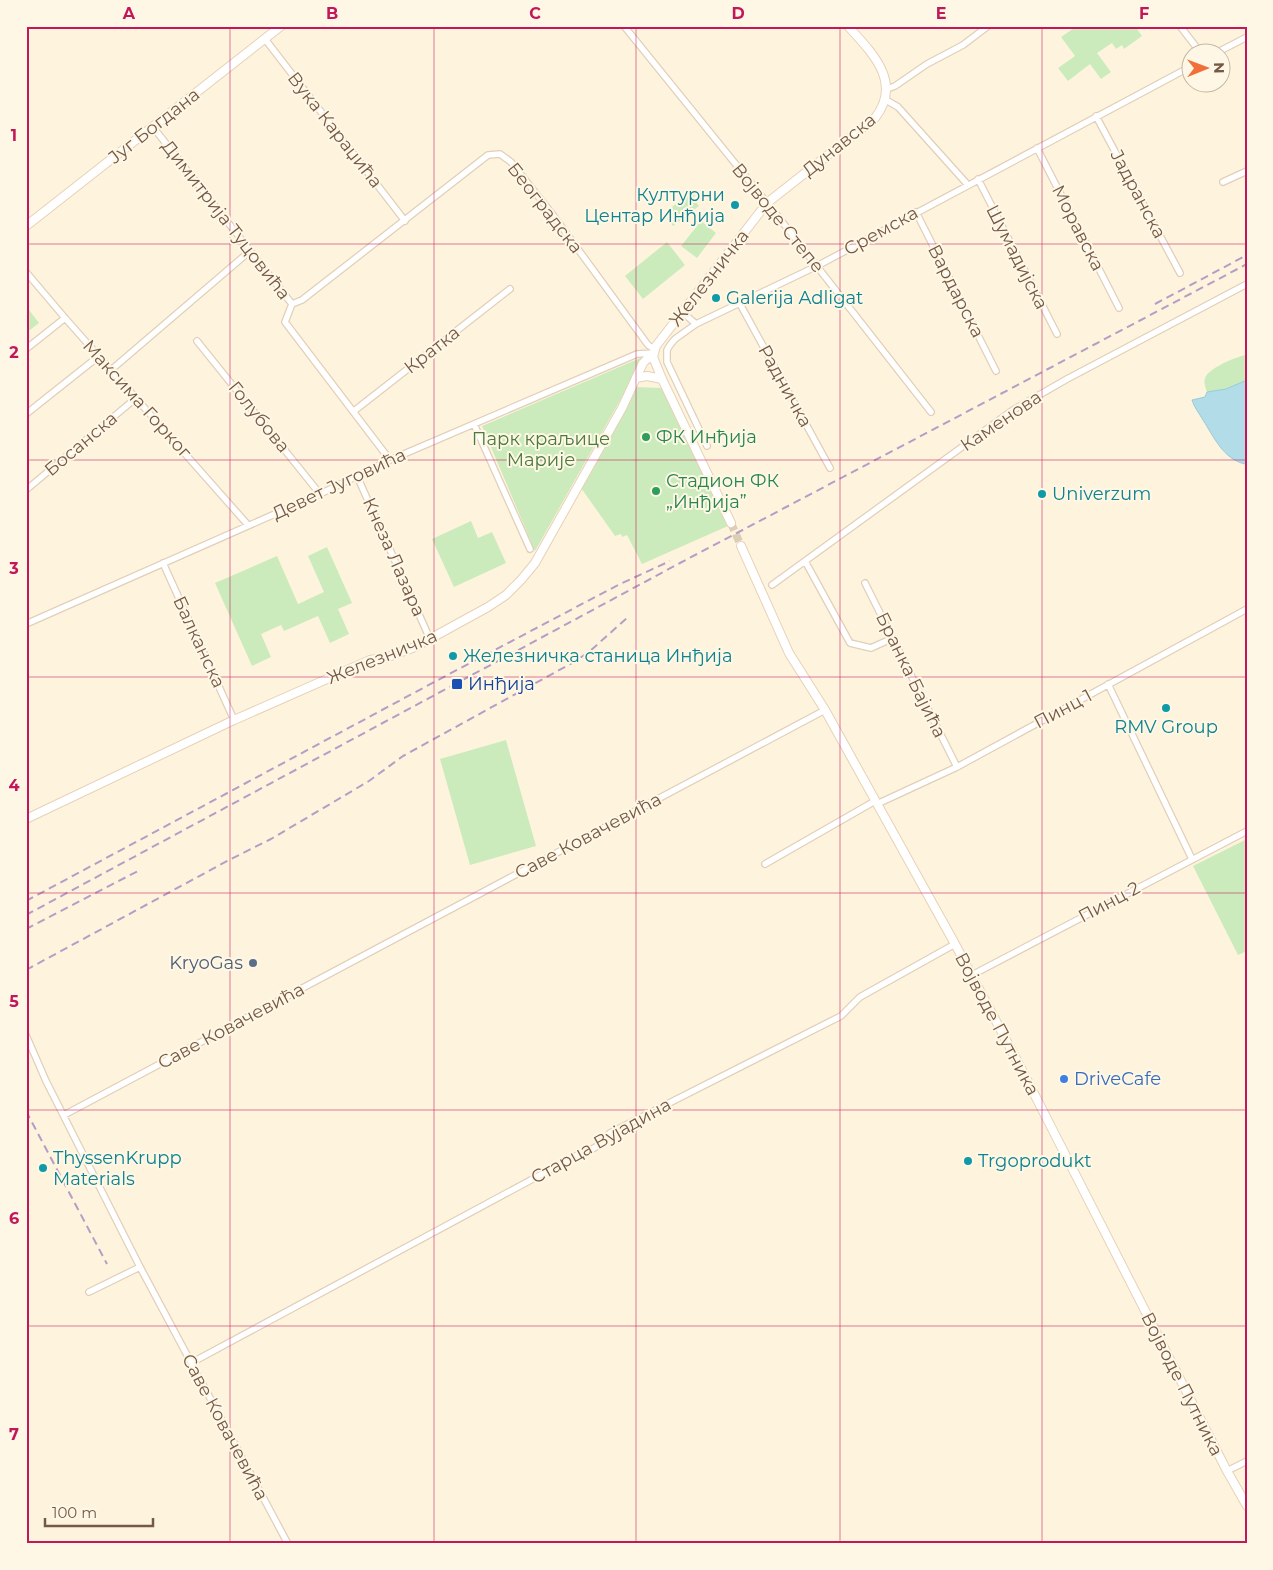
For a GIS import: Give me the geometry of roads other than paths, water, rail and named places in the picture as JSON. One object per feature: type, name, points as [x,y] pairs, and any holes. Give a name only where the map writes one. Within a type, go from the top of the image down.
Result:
[{"type":"main road","name":"Југ Богдана","points":[[26,226],[281,26]]},
{"type":"main road","name":"Дунавска","points":[[767,204],[875,118],[886,100],[887,89],[884,77],[872,54],[848,26]]},
{"type":"main road","name":"Железничка","points":[[26,819],[234,720],[370,660],[388,657],[415,647],[506,595],[535,563],[622,408],[643,363],[654,353],[682,312],[767,204]]},
{"type":"main road","points":[[654,353],[662,379],[731,523]]},
{"type":"main road","points":[[636,378],[647,376],[662,379]]},
{"type":"main road","name":"Војводе Путника","points":[[741,546],[789,652],[825,710],[972,975],[1227,1471],[1247,1506]]},
{"type":"street","name":"Војводе Степе","points":[[624,26],[817,266],[931,412]]},
{"type":"street","points":[[887,89],[895,86],[927,64],[963,45],[988,26]]},
{"type":"street","points":[[1180,26],[1192,42]]},
{"type":"street","points":[[1230,46],[1247,37]]},
{"type":"street","name":"Вука Караџића","points":[[265,39],[405,221]]},
{"type":"street","name":"Сремска","points":[[707,446],[670,370],[666,355],[667,350],[675,339],[696,324],[817,266],[1180,72]]},
{"type":"street","points":[[886,100],[898,107],[968,185]]},
{"type":"street","name":"Јадранска","points":[[1096,116],[1180,272]]},
{"type":"street","name":"Димитрија Туцовића","points":[[153,126],[292,304],[285,322],[390,460]]},
{"type":"street","name":"Моравска","points":[[1036,148],[1119,308]]},
{"type":"street","name":"Београдска","points":[[292,304],[302,300],[488,155],[500,154],[511,162],[654,353]]},
{"type":"street","points":[[1223,182],[1247,171]]},
{"type":"street","name":"Шумадијска","points":[[978,179],[1057,334]]},
{"type":"street","name":"Вардарска","points":[[916,212],[996,370]]},
{"type":"street","points":[[111,370],[250,251]]},
{"type":"street","name":"Максима Горког","points":[[26,272],[248,525]]},
{"type":"street","name":"Каменова","points":[[772,585],[1013,410],[1067,379],[1247,284]]},
{"type":"street","name":"Кратка","points":[[354,411],[510,289]]},
{"type":"street","name":"Радничка","points":[[740,304],[830,468]]},
{"type":"street","points":[[682,312],[696,324]]},
{"type":"street","points":[[26,349],[65,318]]},
{"type":"street","name":"Голубова","points":[[197,340],[320,494]]},
{"type":"street","name":"Девет Југовића","points":[[26,624],[320,494],[390,460],[638,354],[654,353]]},
{"type":"street","points":[[26,414],[98,356]]},
{"type":"street","name":"Босанска","points":[[26,490],[136,398]]},
{"type":"street","points":[[474,424],[530,549]]},
{"type":"street","name":"Кнеза Лазара","points":[[357,476],[430,639]]},
{"type":"street","points":[[805,561],[850,643],[871,648],[893,638]]},
{"type":"street","name":"Балканска","points":[[163,563],[234,720]]},
{"type":"street","name":"Бранка Бајића","points":[[865,583],[957,767]]},
{"type":"street","name":"Пинц 1","points":[[765,864],[876,802],[957,767],[1247,608]]},
{"type":"street","points":[[1108,684],[1192,859]]},
{"type":"street","name":"Саве Ковачевића","points":[[288,1544],[140,1267],[64,1115],[825,710]]},
{"type":"street","name":"Пинц 2","points":[[972,975],[1247,831]]},
{"type":"street","name":"Старца Вујадина","points":[[191,1362],[581,1153],[594,1150],[602,1144],[610,1133],[842,1016],[860,996],[955,944]]},
{"type":"street","points":[[26,1035],[46,1081],[64,1115]]},
{"type":"street","points":[[89,1292],[140,1267]]},
{"type":"street","points":[[1227,1471],[1247,1461]]},
{"type":"water","points":[[1247,380],[1247,463],[1245,464],[1231,457],[1220,447],[1192,400],[1205,397],[1207,392],[1226,389]]},
{"type":"tunnel","points":[[731,523],[741,546]]},
{"type":"railway","points":[[1155,304],[1247,255]]},
{"type":"railway","points":[[26,915],[680,563],[1247,264]]},
{"type":"railway","points":[[26,901],[438,680],[618,585],[670,561]]},
{"type":"railway","points":[[26,970],[271,839],[369,781],[403,756],[572,663],[589,652],[628,617]]},
{"type":"railway","points":[[26,929],[138,871]]},
{"type":"railway","points":[[26,1111],[107,1264]]},
{"type":"place","name":"Културни Центар Инђија","points":[[735,205]]},
{"type":"place","name":"Galerija Adligat","points":[[716,298]]},
{"type":"place","name":"ФК Инђија","points":[[646,437]]},
{"type":"place","name":"Стадион ФК „Инђија”","points":[[656,491]]},
{"type":"place","name":"Univerzum","points":[[1042,494]]},
{"type":"place","name":"Железничка станица Инђија","points":[[453,656]]},
{"type":"place","name":"Инђија","points":[[457,684]]},
{"type":"place","name":"RMV Group","points":[[1166,708]]},
{"type":"place","name":"KryoGas","points":[[253,963]]},
{"type":"place","name":"DriveCafe","points":[[1064,1079]]},
{"type":"place","name":"Trgoprodukt","points":[[968,1161]]},
{"type":"place","name":"ThyssenKrupp Materials","points":[[43,1168]]},
{"type":"park label","name":"Парк краљице Марије","points":[[541,449]]}]
